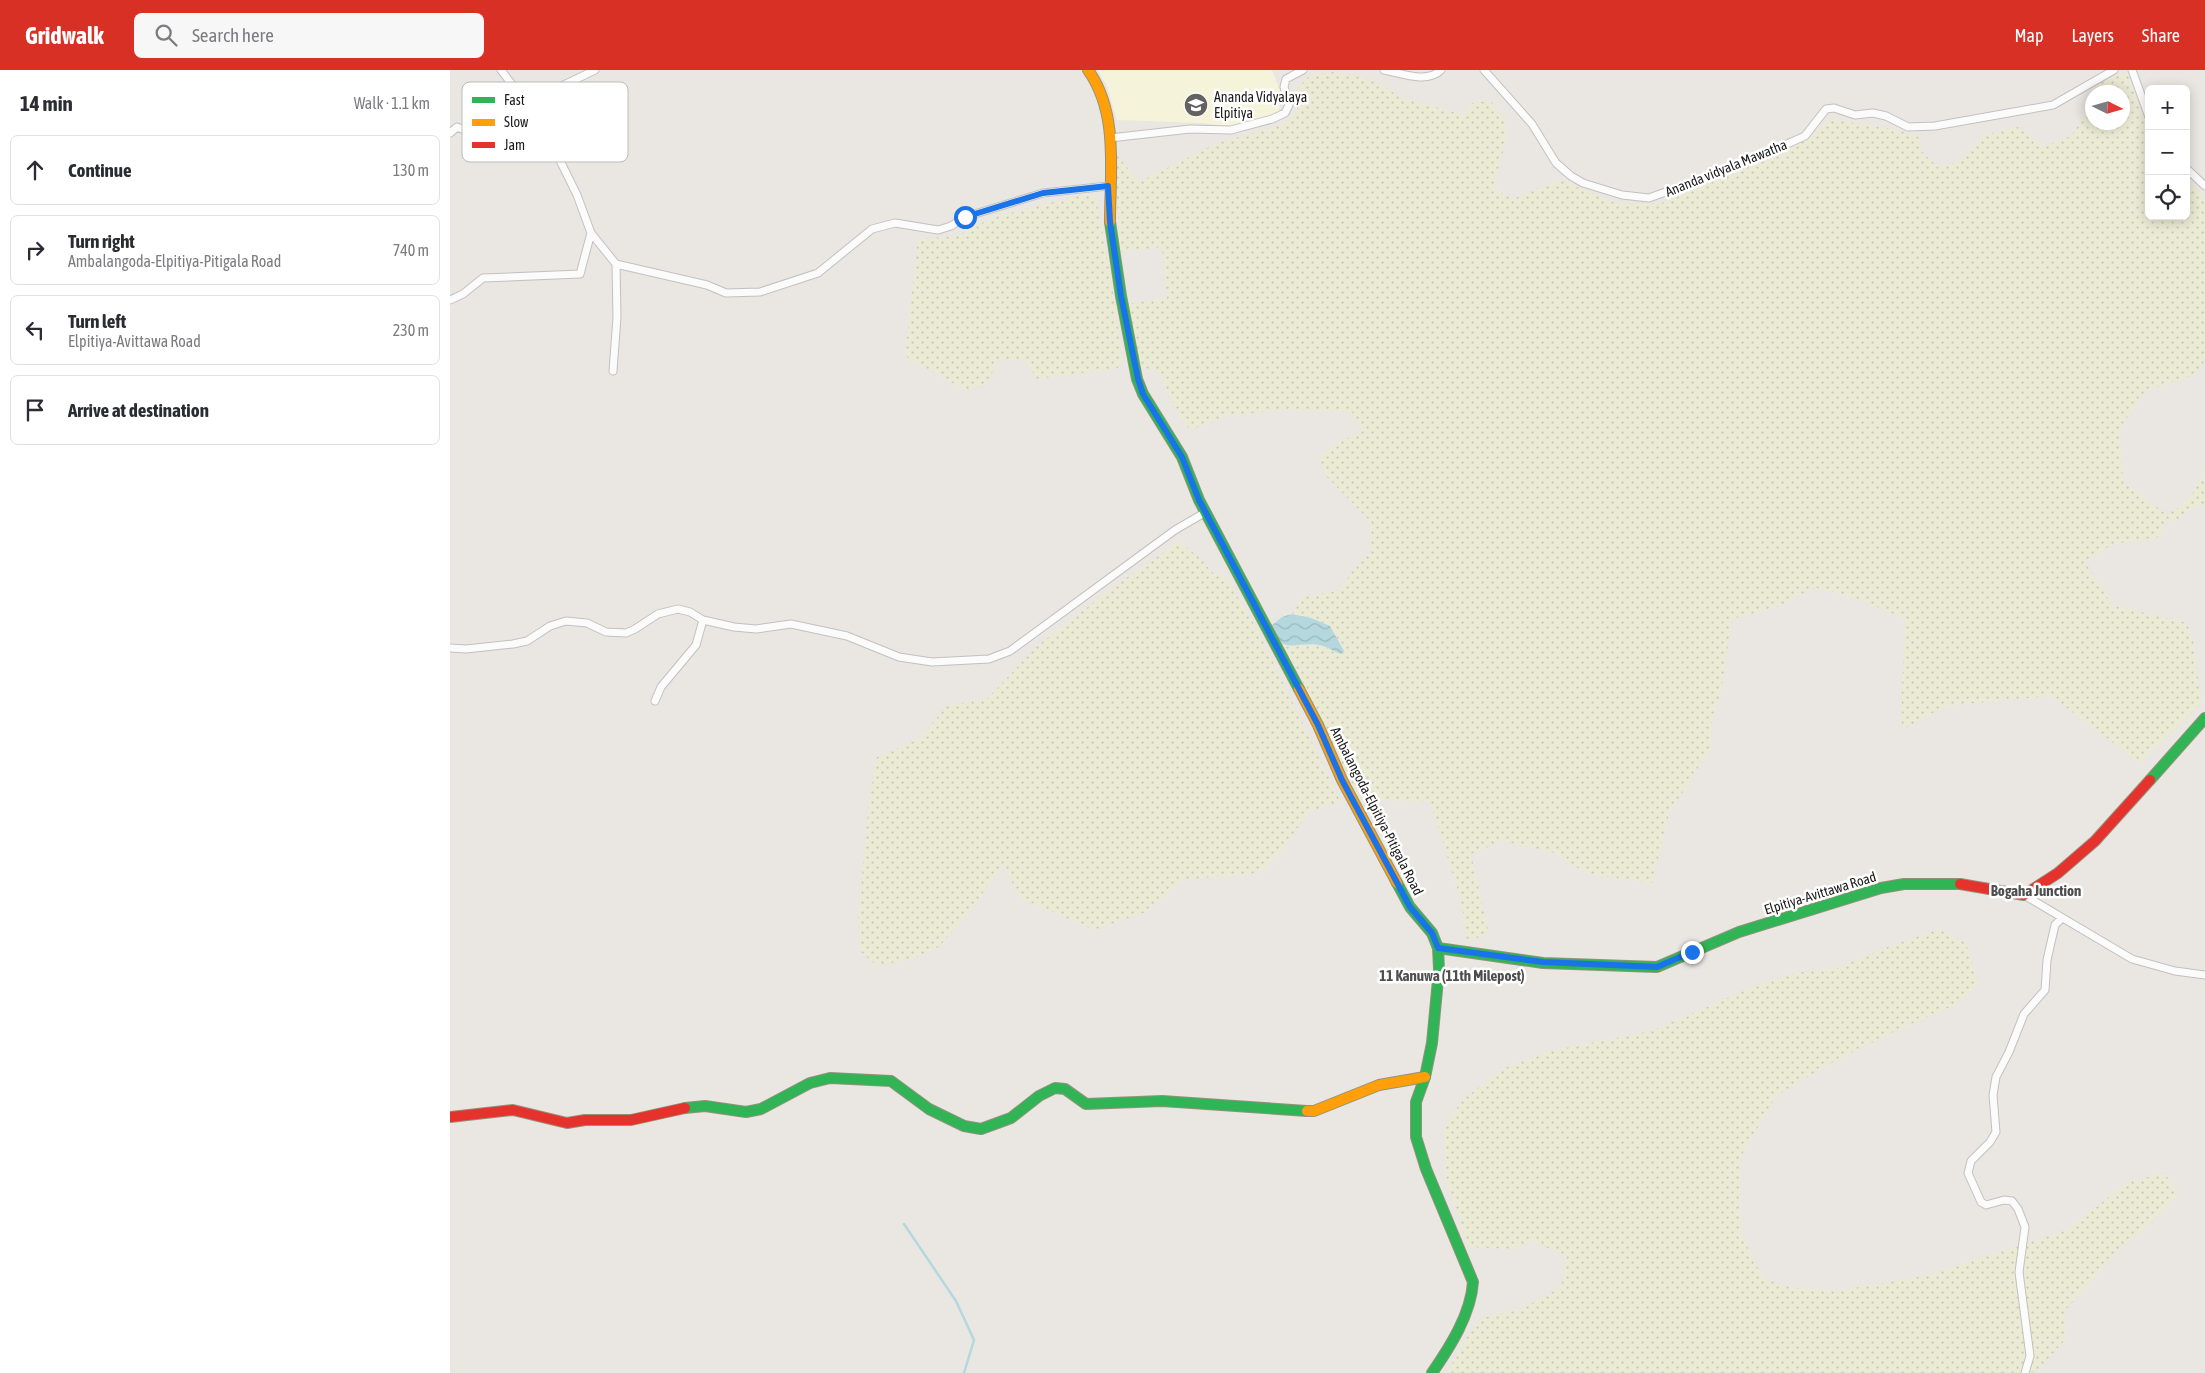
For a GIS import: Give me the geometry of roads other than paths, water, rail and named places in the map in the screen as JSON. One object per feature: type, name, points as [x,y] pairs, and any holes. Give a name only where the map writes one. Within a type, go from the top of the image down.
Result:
[{"type":"main road","name":"Ambalangoda-Elpitiya-Pitigala Road","points":[[1088,70],[1096,81],[1105,101],[1110,138],[1108,186],[1110,222],[1121,296],[1138,379],[1143,394],[1182,457],[1199,500],[1236,573],[1254,600],[1314,717],[1342,780],[1396,882],[1410,907],[1432,933],[1438,948],[1438,988],[1432,1043],[1425,1076],[1416,1102],[1416,1137],[1426,1169],[1473,1282],[1472,1298],[1446,1352],[1432,1373]]},
{"type":"main road","points":[[2024,895],[2058,873],[2095,841],[2205,718]]},
{"type":"main road","name":"Elpitiya-Avittawa Road","points":[[1438,948],[1543,962],[1657,967],[1739,932],[1881,888],[1904,884],[1956,883],[2024,895]]},
{"type":"main road","points":[[450,1116],[512,1110],[538,1114],[567,1123],[585,1120],[630,1120],[691,1107],[705,1106],[746,1112],[761,1109],[810,1083],[830,1078],[890,1081],[929,1109],[964,1126],[981,1129],[1011,1118],[1039,1096],[1056,1088],[1065,1090],[1086,1104],[1162,1101],[1241,1108],[1314,1111],[1379,1085],[1425,1076]]},
{"type":"street","points":[[501,70],[510,82]]},
{"type":"street","points":[[570,82],[595,70]]},
{"type":"street","points":[[1110,138],[1190,129],[1231,130],[1272,119],[1285,113],[1289,106],[1284,87],[1286,79],[1303,70]]},
{"type":"street","points":[[1384,70],[1423,77],[1436,76],[1441,70]]},
{"type":"street","name":"Ananda vidyala Mawatha","points":[[1484,70],[1532,124],[1556,164],[1571,176],[1583,183],[1614,193],[1649,198],[1740,165],[1805,136],[1826,110],[1834,108],[1855,115],[1873,113],[1886,116],[1908,127],[1935,126],[2053,105],[2114,70]]},
{"type":"street","points":[[2132,70],[2145,105]]},
{"type":"street","points":[[450,133],[457,127],[462,129]]},
{"type":"street","points":[[560,162],[576,195],[591,233],[616,264],[617,317],[616,352],[613,371]]},
{"type":"street","points":[[2190,172],[2205,186]]},
{"type":"street","points":[[616,264],[707,285],[726,293],[760,292],[818,273],[872,229],[895,223],[938,230],[951,226],[965,217],[1043,193],[1108,186]]},
{"type":"street","points":[[450,300],[463,294],[483,278],[580,274],[591,233]]},
{"type":"street","points":[[450,648],[466,649],[514,644],[526,640],[550,626],[566,621],[586,623],[606,632],[626,633],[658,614],[678,609],[690,612],[703,620],[756,629],[791,624],[847,636],[898,657],[932,662],[989,659],[1010,651],[1175,530],[1206,512]]},
{"type":"street","points":[[655,701],[661,687],[696,645],[703,620]]},
{"type":"street","points":[[2024,895],[2132,959],[2175,971],[2205,975]]},
{"type":"street","points":[[2025,1373],[2030,1356],[2019,1272],[2025,1227],[2012,1201],[2004,1200],[1986,1205],[1981,1202],[1968,1173],[1970,1160],[1990,1142],[1996,1132],[1993,1095],[1996,1077],[2009,1052],[2024,1014],[2045,990],[2048,960],[2055,925],[2062,918]]},
{"type":"water","points":[[1292,614],[1311,618],[1330,626],[1344,651],[1341,654],[1315,644],[1286,645],[1280,642],[1274,636],[1270,627],[1282,617]]},
{"type":"waterway","points":[[904,1224],[956,1301],[974,1340],[964,1373]]},
{"type":"place","name":"Ananda Vidyalaya Elpitiya","points":[[1196,105]]},
{"type":"district","name":"Bogaha Junction","points":[[2036,891]]},
{"type":"district","name":"11 Kanuwa (11th Milepost)","points":[[1452,976]]}]
